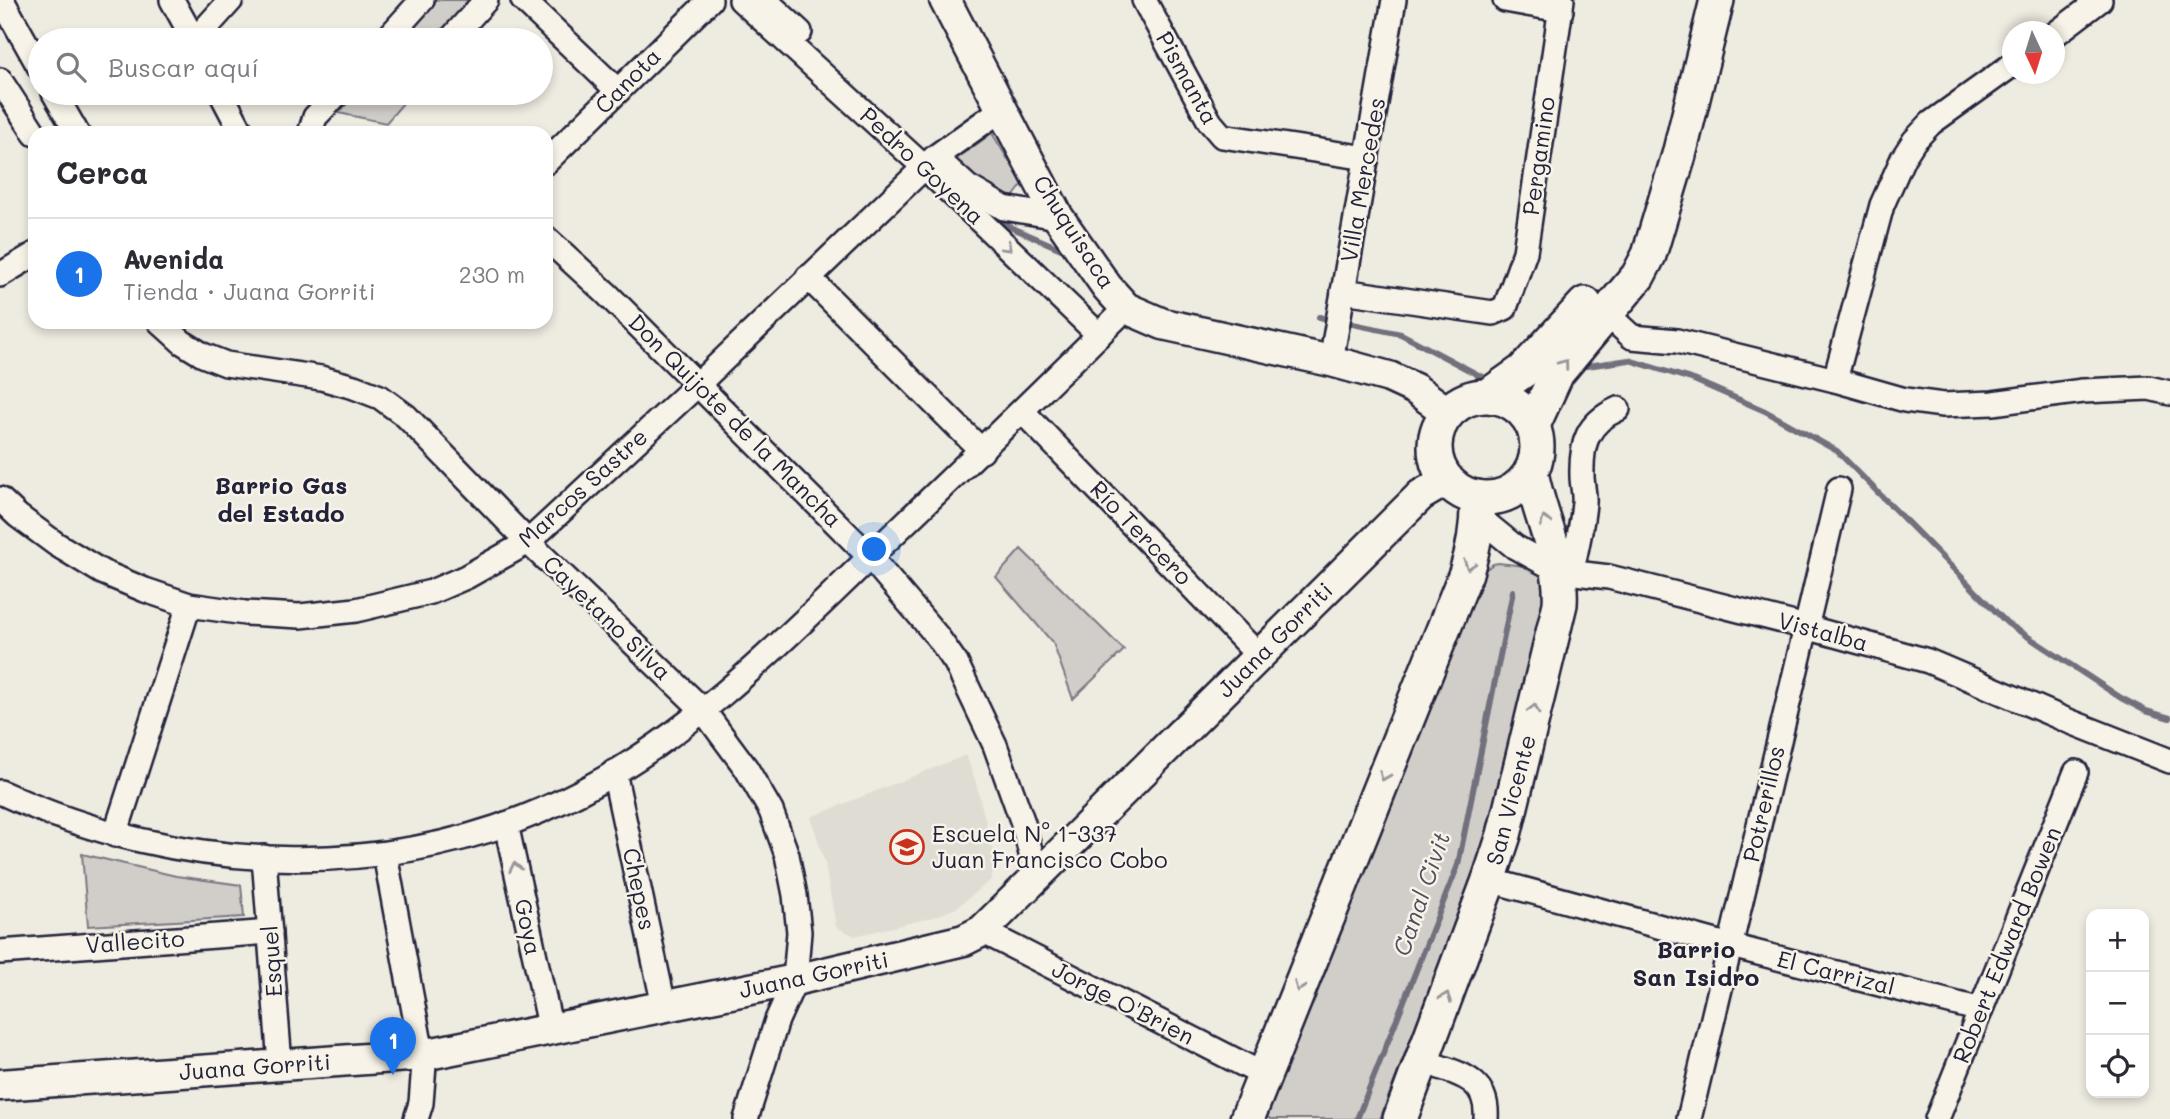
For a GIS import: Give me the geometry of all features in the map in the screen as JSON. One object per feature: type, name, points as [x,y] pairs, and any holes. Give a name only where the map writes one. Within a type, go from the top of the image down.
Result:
[{"type":"main road","points":[[1489,396],[1513,380],[1556,336],[1617,268],[1627,252],[1647,194],[1693,0]]},
{"type":"main road","points":[[1533,425],[1557,373],[1639,276],[1653,246],[1679,155],[1717,0]]},
{"type":"main road","points":[[1472,397],[1503,398],[1526,413],[1533,425],[1538,449],[1531,472],[1524,482],[1507,494],[1477,506],[1447,481],[1438,466],[1435,449],[1437,432],[1447,412],[1472,397]]},
{"type":"main road","name":"San Vicente","points":[[1400,1119],[1504,835],[1560,604],[1565,572],[1537,499],[1531,472]]},
{"type":"main road","points":[[1247,1119],[1466,573],[1474,549],[1477,506]]},
{"type":"street","points":[[2,0],[28,47]]},
{"type":"street","points":[[172,0],[188,28]]},
{"type":"street","points":[[206,28],[231,0]]},
{"type":"street","points":[[461,28],[486,0]]},
{"type":"street","points":[[523,0],[552,28]]},
{"type":"street","name":"Canota","points":[[553,155],[710,0]]},
{"type":"street","name":"Pedro Goyena","points":[[741,0],[930,162],[988,201],[1004,208],[1058,217]]},
{"type":"street","name":"Pedro Goyena","points":[[765,0],[930,162],[1098,335]]},
{"type":"street","name":"Chuquisaca","points":[[945,0],[1058,217],[1107,287],[1126,308],[1163,324],[1335,336],[1390,377],[1415,389],[1447,412]]},
{"type":"street","name":"Pismanta","points":[[1144,0],[1210,122],[1222,136],[1367,158]]},
{"type":"street","name":"Villa Mercedes","points":[[1335,336],[1394,0]]},
{"type":"street","points":[[1505,0],[1561,5]]},
{"type":"street","points":[[2065,27],[2100,0]]},
{"type":"street","points":[[395,28],[414,3]]},
{"type":"street","name":"Pergamino","points":[[1343,291],[1493,313],[1505,309],[1525,252],[1561,5]]},
{"type":"street","points":[[553,29],[618,91]]},
{"type":"street","points":[[1835,380],[1882,205],[1903,158],[1931,123],[2002,72]]},
{"type":"street","points":[[2,88],[29,126]]},
{"type":"street","points":[[61,105],[73,126]]},
{"type":"street","points":[[227,105],[238,126]]},
{"type":"street","points":[[312,126],[315,117],[326,105]]},
{"type":"street","name":"Marcos Sastre","points":[[0,499],[56,544],[102,572],[188,605],[300,616],[356,610],[431,592],[467,577],[528,542],[930,162],[1002,109]]},
{"type":"street","name":"Don Quijote de la Mancha","points":[[553,244],[606,293],[870,557],[937,636],[961,673],[995,745],[1010,782],[1037,877]]},
{"type":"street","points":[[0,275],[28,258]]},
{"type":"street","points":[[808,277],[982,451]]},
{"type":"street","points":[[0,792],[37,809],[115,835],[191,852],[264,858],[338,858],[385,854],[447,842],[506,824],[556,804],[614,772],[703,710],[803,623],[1126,308]]},
{"type":"street","points":[[1607,314],[1632,337],[1677,341],[1905,400],[1943,405],[1993,403],[2083,391],[2149,388],[2170,393]]},
{"type":"street","name":"Cayetano Silva","points":[[168,329],[203,355],[226,364],[321,378],[354,387],[380,397],[406,416],[528,542],[703,710],[746,768],[771,811],[788,855],[796,895],[799,932],[795,980],[777,1020],[746,1119]]},
{"type":"street","name":"San Vicente","points":[[1565,572],[1585,500],[1581,477],[1584,443],[1592,426],[1604,415],[1618,409]]},
{"type":"street","name":"Río Tercero","points":[[1022,411],[1259,656]]},
{"type":"street","name":"Juana Gorriti","points":[[0,1085],[423,1055],[795,980],[964,940],[982,931],[1421,495],[1447,481]]},
{"type":"street","name":"Potrerillos","points":[[1689,1119],[1839,489]]},
{"type":"street","name":"Vistalba","points":[[1477,506],[1515,547],[1565,572],[1609,578],[1806,627],[1928,661],[2170,761]]},
{"type":"street","points":[[115,835],[188,605]]},
{"type":"street","name":"Chepes","points":[[614,772],[664,1006]]},
{"type":"street","name":"Robert Edward Bowen","points":[[1937,1119],[2076,772]]},
{"type":"street","name":"Goya","points":[[506,824],[551,1030]]},
{"type":"street","points":[[385,854],[423,1055],[424,1083],[416,1119]]},
{"type":"street","name":"Esquel","points":[[264,858],[280,1065]]},
{"type":"street","name":"El Carrizal","points":[[1489,880],[1980,1010]]},
{"type":"street","name":"Jorge O'Brien","points":[[982,931],[1264,1074]]},
{"type":"street","name":"Vallecito","points":[[0,952],[270,932]]},
{"type":"street","points":[[1423,1061],[1472,1081],[1482,1090],[1487,1104],[1486,1119]]},
{"type":"shaded area","points":[[435,0],[471,0],[446,28],[409,28]]},
{"type":"shaded area","points":[[346,105],[401,105],[386,123],[339,113]]},
{"type":"shaded area","points":[[992,133],[1023,184],[1013,197],[991,193],[954,161]]},
{"type":"shaded area","points":[[1021,549],[1124,650],[1073,699],[1053,643],[996,577]]},
{"type":"shaded area","points":[[1499,563],[1536,570],[1544,579],[1546,595],[1481,853],[1380,1119],[1271,1119],[1267,1117],[1484,571]]},
{"type":"shaded area","name":"Escuela N° 1-337 Juan Francisco Cobo","points":[[966,755],[994,855],[991,880],[956,908],[934,917],[855,936],[836,927],[825,864],[811,817]]},
{"type":"shaded area","points":[[82,854],[176,876],[241,885],[244,917],[88,926]]},
{"type":"waterway","name":"Canal Civit","points":[[992,219],[1061,249]]},
{"type":"waterway","name":"Canal Civit","points":[[1319,317],[1401,334],[1484,378]]},
{"type":"waterway","points":[[1587,366],[1629,360],[1694,380],[1765,411],[1837,451],[2007,623],[2121,698],[2146,711],[2170,718]]},
{"type":"waterway","name":"Canal Civit","points":[[1357,1119],[1458,865],[1513,591]]},
{"type":"place","name":"Escuela N° 1-337 Juan Francisco Cobo","points":[[907,847]]},
{"type":"place","name":"Avenida","points":[[393,1075]]},
{"type":"district","name":"Barrio Gas del Estado","points":[[281,500]]},
{"type":"district","name":"Barrio San Isidro","points":[[1696,964]]}]
